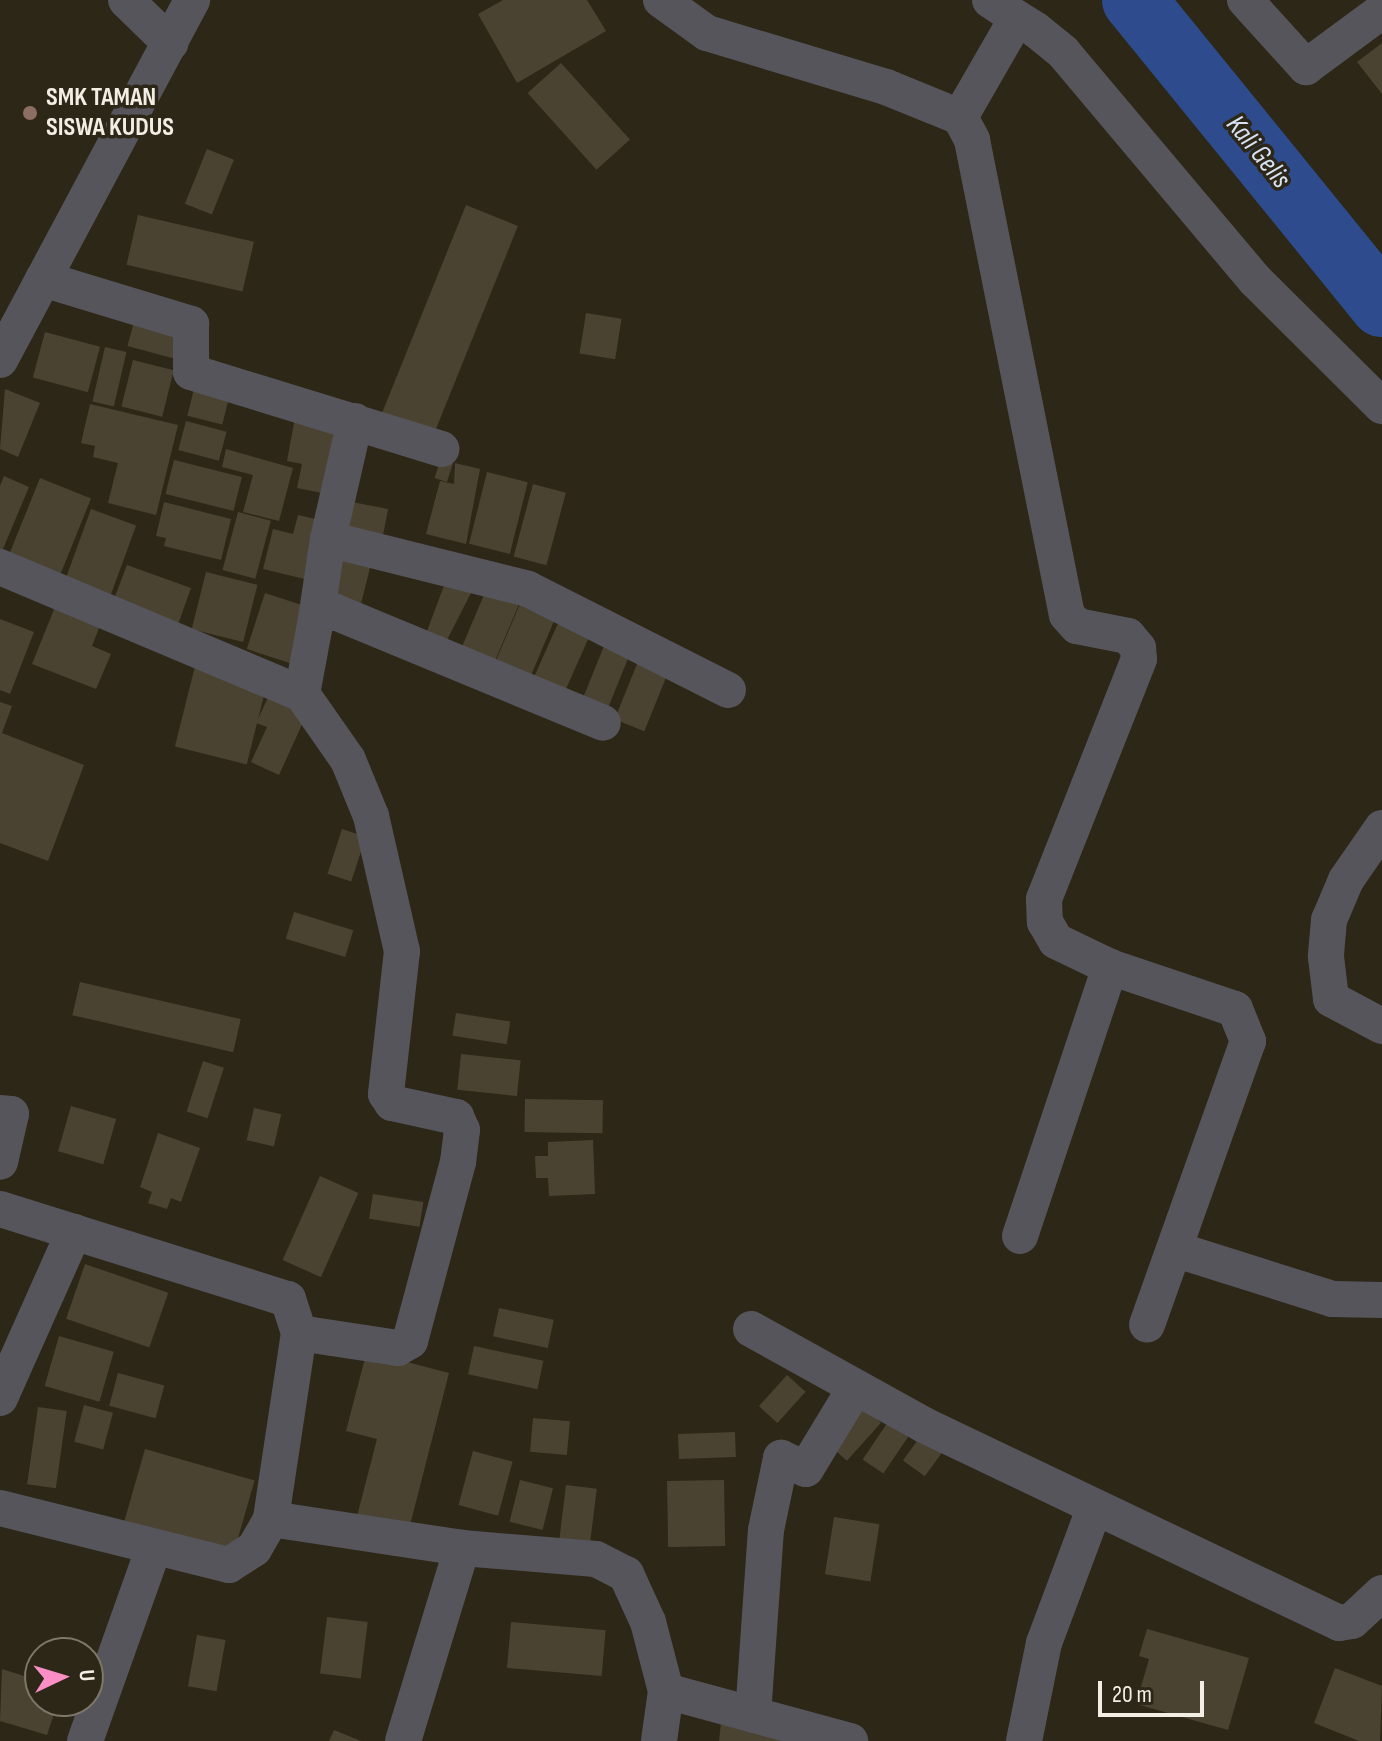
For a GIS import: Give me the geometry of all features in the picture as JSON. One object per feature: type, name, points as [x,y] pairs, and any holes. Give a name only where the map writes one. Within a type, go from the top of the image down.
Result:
[{"type":"street","points":[[126,0],[170,43]]},
{"type":"street","points":[[0,360],[192,0]]},
{"type":"street","points":[[661,0],[707,33],[886,87],[960,117],[972,140],[1000,264],[1067,615],[1077,626],[1128,636],[1138,648],[1139,659],[1044,899],[1045,922],[1056,941],[1110,967],[1235,1009],[1248,1041],[1177,1250],[1147,1325]]},
{"type":"street","points":[[1245,0],[1306,67],[1382,11]]},
{"type":"street","points":[[960,117],[1004,9],[1063,52],[1255,280],[1382,406]]},
{"type":"street","points":[[43,279],[191,324],[191,372],[441,449]]},
{"type":"street","points":[[302,694],[328,539],[355,421]]},
{"type":"street","points":[[328,539],[528,589],[728,690]]},
{"type":"street","points":[[0,567],[302,694],[348,760],[371,816],[402,951],[386,1094],[392,1103],[446,1111],[462,1130],[410,1341],[398,1348],[299,1333]]},
{"type":"street","points":[[316,619],[333,611],[364,619],[603,723]]},
{"type":"street","points":[[1382,828],[1335,907],[1326,957],[1331,999],[1382,1026]]},
{"type":"street","points":[[1020,1236],[1110,967]]},
{"type":"street","points":[[0,1113],[11,1114],[0,1162]]},
{"type":"street","points":[[0,1209],[288,1299],[299,1333],[271,1519],[254,1549],[229,1565],[0,1508]]},
{"type":"street","points":[[0,1398],[74,1232]]},
{"type":"street","points":[[1177,1250],[1332,1299],[1382,1300]]},
{"type":"street","points":[[751,1329],[855,1388],[1094,1509],[1339,1623],[1352,1621],[1382,1593]]},
{"type":"street","points":[[753,1715],[766,1530],[781,1458],[806,1469],[855,1388]]},
{"type":"street","points":[[1024,1741],[1044,1643],[1094,1509]]},
{"type":"street","points":[[271,1519],[462,1548],[596,1559],[626,1574],[648,1622],[666,1691],[659,1741]]},
{"type":"street","points":[[85,1741],[154,1547]]},
{"type":"street","points":[[403,1741],[462,1548]]},
{"type":"street","points":[[666,1691],[850,1741]]},
{"type":"building","points":[[503,0],[587,0],[606,31],[517,83],[478,14]]},
{"type":"building","points":[[1382,43],[1382,94],[1357,62]]},
{"type":"building","points":[[561,63],[630,140],[596,170],[528,93]]},
{"type":"building","points":[[207,149],[234,160],[212,215],[185,204]]},
{"type":"building","points":[[466,205],[518,226],[433,437],[381,416]]},
{"type":"building","points":[[138,215],[254,242],[242,291],[127,265]]},
{"type":"building","points":[[586,313],[622,319],[615,359],[580,353]]},
{"type":"building","points":[[135,318],[182,331],[175,359],[127,346]]},
{"type":"building","points":[[45,332],[100,347],[88,392],[33,377]]},
{"type":"building","points":[[105,347],[126,352],[114,407],[92,402]]},
{"type":"building","points":[[133,360],[174,370],[162,417],[121,407]]},
{"type":"building","points":[[197,377],[232,386],[222,425],[187,416]]},
{"type":"building","points":[[5,389],[40,403],[18,457],[0,449]]},
{"type":"building","points":[[90,404],[178,425],[156,515],[108,503],[118,463],[93,457],[95,446],[81,443]]},
{"type":"building","points":[[296,412],[349,423],[332,495],[297,488],[302,464],[287,461]]},
{"type":"building","points":[[186,421],[227,432],[219,461],[178,450]]},
{"type":"building","points":[[226,449],[293,468],[279,521],[243,512],[253,475],[222,467]]},
{"type":"building","points":[[441,458],[453,462],[447,482],[435,478]]},
{"type":"building","points":[[174,460],[242,477],[233,511],[166,494]]},
{"type":"building","points":[[455,463],[480,469],[466,544],[426,534],[440,481],[454,484]]},
{"type":"building","points":[[487,472],[528,482],[510,554],[469,544]]},
{"type":"building","points":[[4,476],[29,487],[0,556],[0,486]]},
{"type":"building","points":[[40,478],[91,499],[55,587],[4,566]]},
{"type":"building","points":[[533,484],[566,493],[546,565],[514,556]]},
{"type":"building","points":[[342,500],[388,509],[381,546],[335,537]]},
{"type":"building","points":[[164,502],[231,519],[221,560],[164,546],[166,538],[156,536]]},
{"type":"building","points":[[91,509],[136,525],[109,601],[64,584]]},
{"type":"building","points":[[238,512],[271,521],[255,579],[222,570]]},
{"type":"building","points":[[298,515],[328,522],[313,581],[263,569],[273,529],[293,534]]},
{"type":"building","points":[[343,552],[372,559],[361,603],[332,596]]},
{"type":"building","points":[[127,565],[191,588],[175,633],[114,599]]},
{"type":"building","points":[[206,572],[257,585],[243,642],[192,629]]},
{"type":"building","points":[[448,575],[475,585],[447,640],[427,631]]},
{"type":"building","points":[[486,590],[519,604],[495,660],[462,646]]},
{"type":"building","points":[[265,593],[309,607],[291,663],[247,649]]},
{"type":"building","points":[[59,597],[104,615],[92,646],[111,654],[96,689],[32,664]]},
{"type":"building","points":[[520,604],[555,619],[530,678],[495,663]]},
{"type":"building","points":[[0,619],[34,632],[10,694],[0,690]]},
{"type":"building","points":[[559,621],[590,635],[565,691],[534,678]]},
{"type":"building","points":[[606,641],[631,651],[607,710],[582,699]]},
{"type":"building","points":[[639,659],[669,671],[644,731],[615,719]]},
{"type":"building","points":[[195,666],[267,684],[247,764],[175,747]]},
{"type":"building","points":[[272,689],[310,707],[279,775],[251,762],[267,727],[256,723]]},
{"type":"building","points":[[0,702],[12,706],[2,733],[84,765],[48,861],[0,843]]},
{"type":"building","points":[[342,829],[366,837],[351,881],[327,874]]},
{"type":"building","points":[[294,912],[353,930],[345,957],[286,939]]},
{"type":"building","points":[[80,982],[241,1019],[233,1052],[72,1015]]},
{"type":"building","points":[[456,1013],[510,1022],[507,1044],[452,1036]]},
{"type":"building","points":[[461,1054],[521,1060],[517,1096],[457,1090]]},
{"type":"building","points":[[203,1061],[224,1068],[208,1118],[187,1111]]},
{"type":"building","points":[[525,1099],[603,1100],[602,1133],[524,1132]]},
{"type":"building","points":[[71,1106],[116,1119],[103,1164],[58,1151]]},
{"type":"building","points":[[254,1108],[281,1114],[274,1146],[247,1140]]},
{"type":"building","points":[[158,1133],[200,1148],[181,1202],[171,1198],[167,1209],[148,1203],[152,1192],[140,1187]]},
{"type":"building","points":[[593,1140],[595,1194],[549,1196],[548,1178],[536,1178],[535,1156],[548,1156],[548,1142]]},
{"type":"building","points":[[320,1176],[358,1193],[321,1277],[283,1260]]},
{"type":"building","points":[[373,1194],[423,1202],[419,1227],[369,1219]]},
{"type":"building","points":[[85,1264],[168,1293],[149,1347],[66,1319]]},
{"type":"building","points":[[499,1308],[554,1320],[548,1348],[493,1336]]},
{"type":"building","points":[[59,1336],[114,1352],[99,1402],[45,1386]]},
{"type":"building","points":[[474,1346],[543,1361],[537,1389],[468,1374]]},
{"type":"building","points":[[380,1355],[449,1373],[407,1537],[355,1524],[377,1439],[346,1431],[365,1358]]},
{"type":"building","points":[[118,1373],[164,1385],[156,1418],[109,1406]]},
{"type":"building","points":[[787,1375],[806,1392],[777,1423],[759,1406]]},
{"type":"building","points":[[858,1402],[881,1423],[847,1461],[824,1440]]},
{"type":"building","points":[[84,1405],[113,1413],[103,1449],[74,1442]]},
{"type":"building","points":[[38,1407],[67,1411],[56,1488],[27,1484]]},
{"type":"building","points":[[533,1418],[570,1421],[567,1455],[530,1452]]},
{"type":"building","points":[[890,1419],[911,1433],[883,1474],[863,1460]]},
{"type":"building","points":[[735,1432],[736,1457],[679,1459],[678,1434]]},
{"type":"building","points":[[920,1437],[942,1453],[925,1476],[903,1460]]},
{"type":"building","points":[[145,1449],[255,1480],[233,1556],[123,1525]]},
{"type":"building","points":[[473,1451],[513,1462],[498,1516],[459,1505]]},
{"type":"building","points":[[520,1480],[553,1488],[543,1530],[510,1522]]},
{"type":"building","points":[[724,1480],[725,1546],[668,1547],[667,1481]]},
{"type":"building","points":[[566,1485],[597,1489],[590,1542],[559,1539]]},
{"type":"building","points":[[834,1517],[879,1524],[870,1581],[825,1574]]},
{"type":"building","points":[[327,1617],[368,1622],[361,1679],[320,1674]]},
{"type":"building","points":[[511,1622],[606,1630],[602,1676],[507,1668]]},
{"type":"building","points":[[1147,1629],[1249,1658],[1228,1730],[1136,1704],[1149,1659],[1139,1656]]},
{"type":"building","points":[[197,1635],[226,1640],[217,1691],[188,1686]]},
{"type":"building","points":[[1335,1668],[1382,1686],[1380,1741],[1359,1741],[1314,1723]]},
{"type":"building","points":[[2,1669],[24,1676],[24,1717],[53,1717],[47,1735],[0,1721]]},
{"type":"building","points":[[721,1722],[788,1741],[719,1741]]},
{"type":"building","points":[[334,1730],[361,1741],[329,1741]]},
{"type":"waterway","name":"Kali Gelis","points":[[1134,0],[1382,305]]},
{"type":"place","name":"SMK TAMAN SISWA KUDUS","points":[[30,113]]}]
